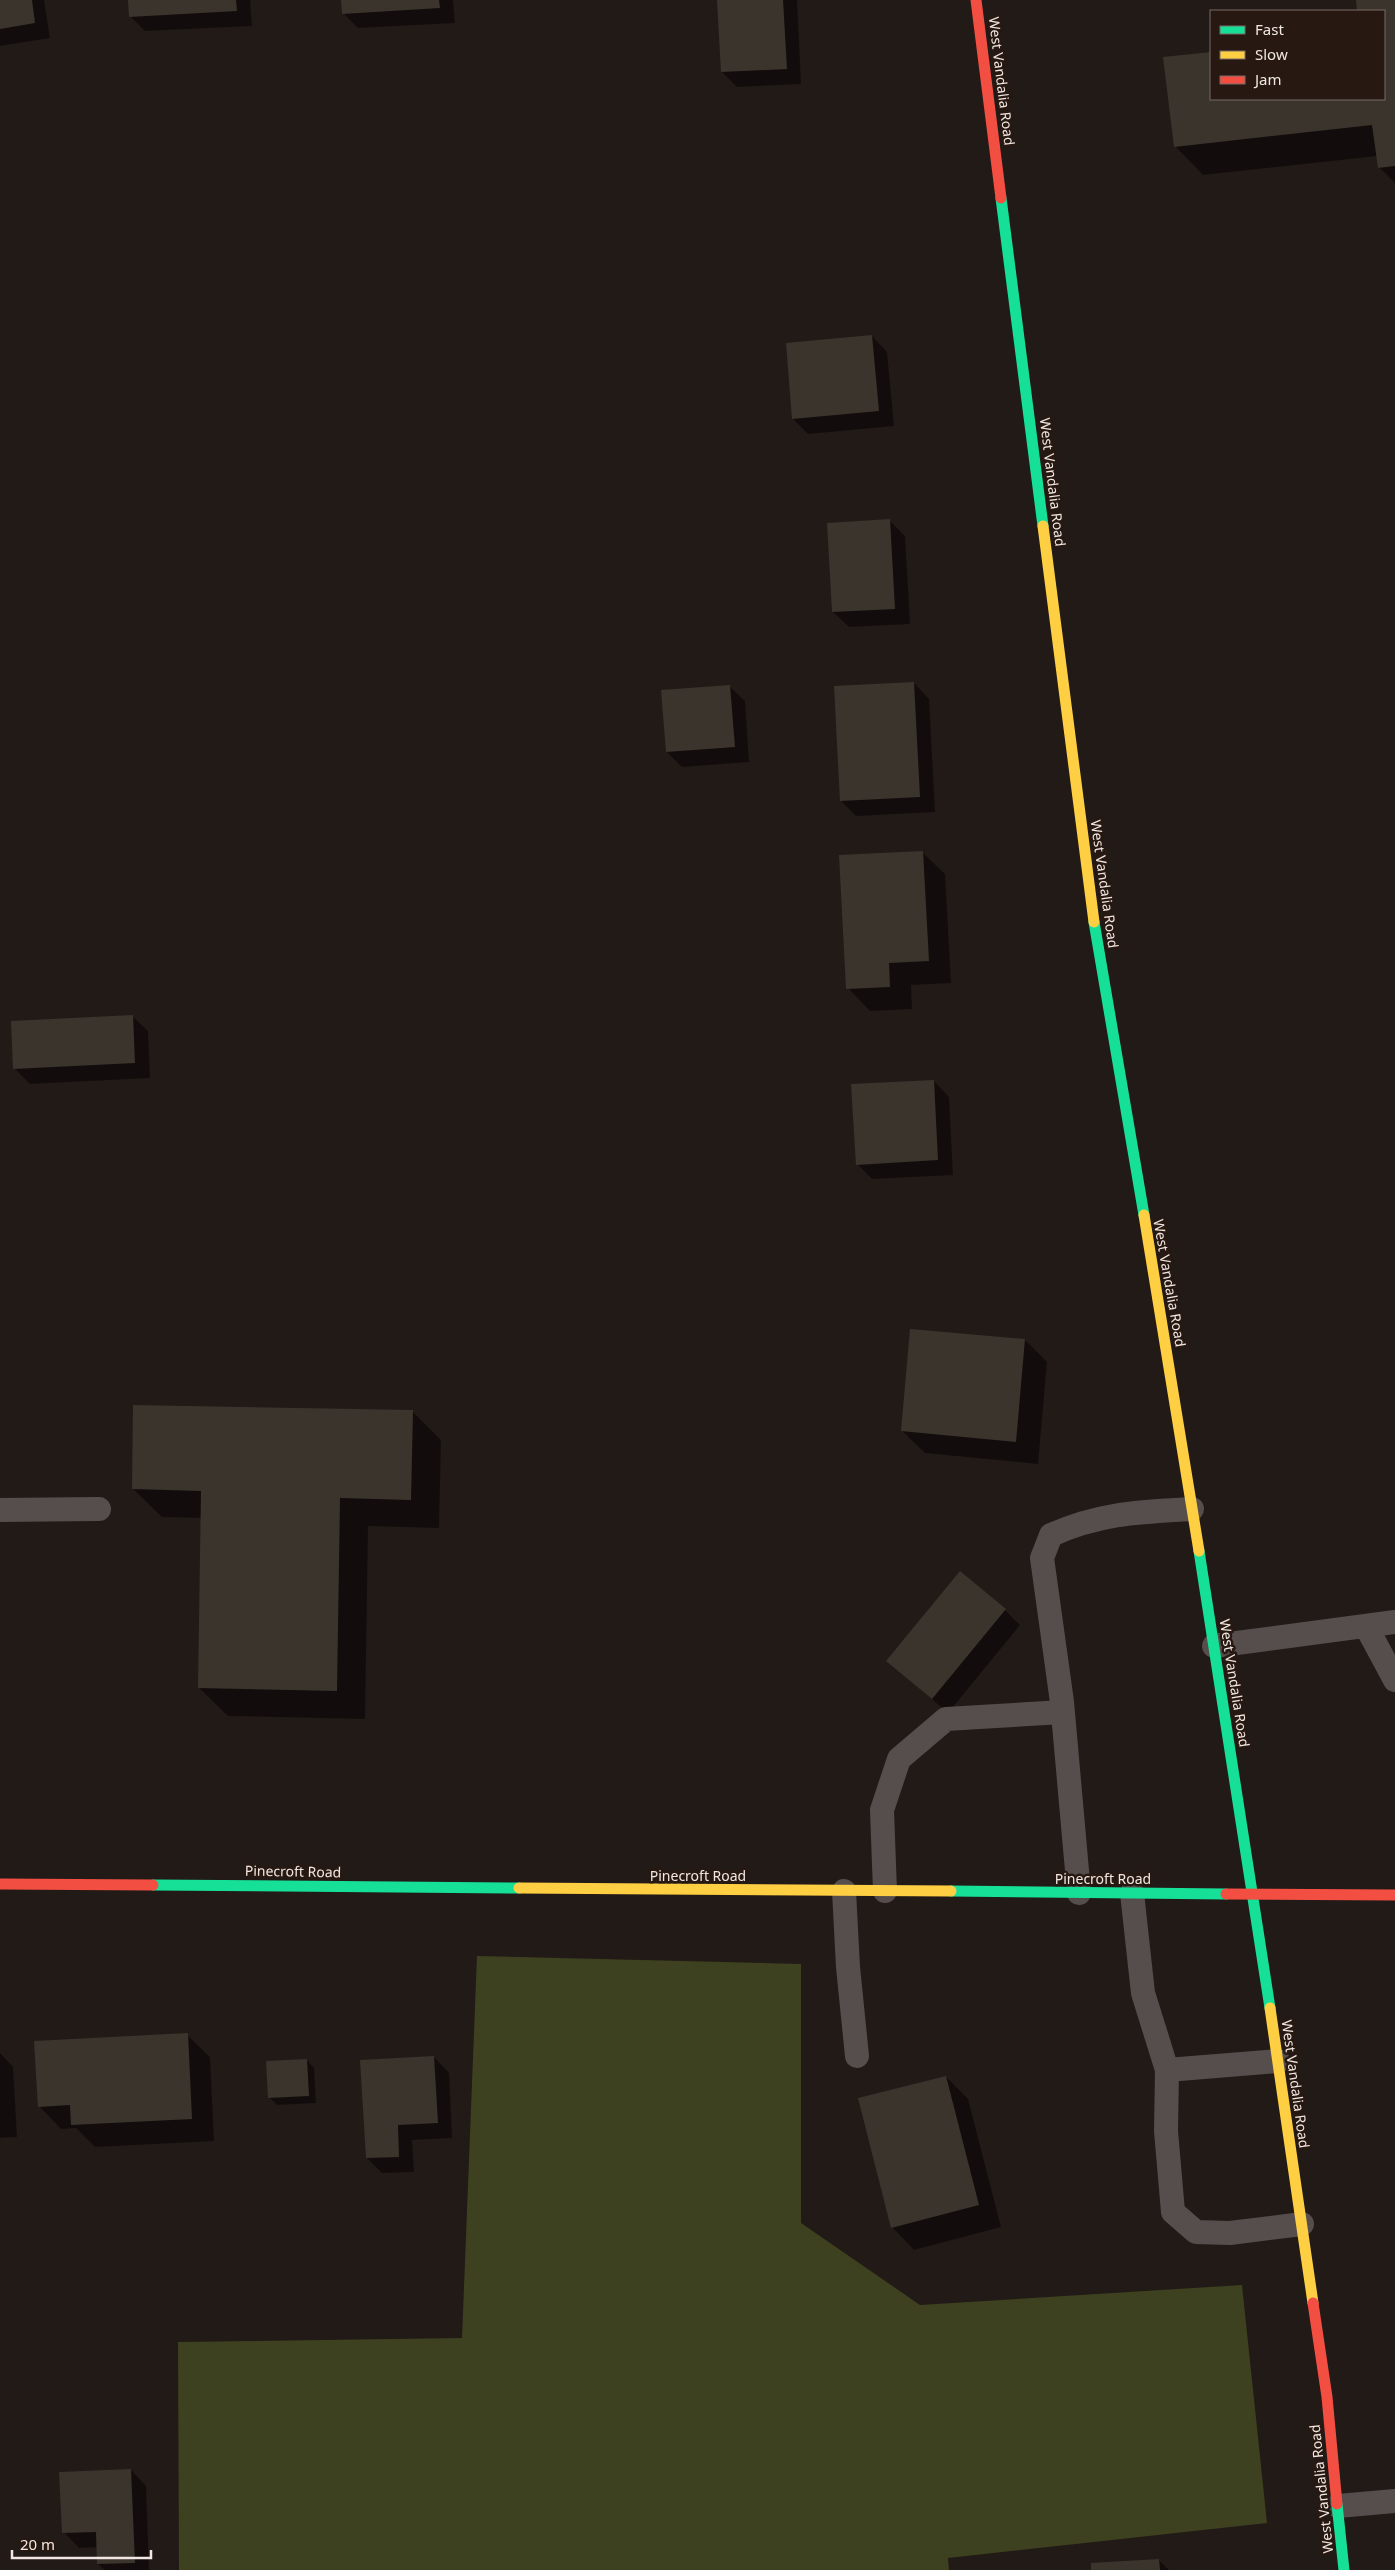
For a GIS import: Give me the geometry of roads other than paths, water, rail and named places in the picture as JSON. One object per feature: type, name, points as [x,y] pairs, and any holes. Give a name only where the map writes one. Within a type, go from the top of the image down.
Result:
[{"type":"main road","name":"West Vandalia Road","points":[[976,0],[1094,920],[1254,1894],[1327,2397],[1344,2570]]},
{"type":"main road","name":"Pinecroft Road","points":[[0,1884],[1395,1895]]},
{"type":"lane","points":[[0,1510],[99,1509]]},
{"type":"lane","points":[[1079,1893],[1063,1712],[1042,1558],[1051,1535],[1079,1523],[1124,1514],[1192,1509]]},
{"type":"lane","points":[[1214,1646],[1395,1622]]},
{"type":"lane","points":[[1366,1626],[1395,1680]]},
{"type":"lane","points":[[885,1891],[882,1810],[899,1759],[946,1720],[1063,1712]]},
{"type":"lane","points":[[844,1891],[848,1967],[857,2056]]},
{"type":"lane","points":[[1132,1893],[1144,1993],[1167,2070],[1166,2131],[1173,2212],[1196,2232],[1230,2233],[1302,2224]]},
{"type":"lane","points":[[1167,2070],[1278,2061]]},
{"type":"lane","points":[[1338,2506],[1395,2501]]}]
